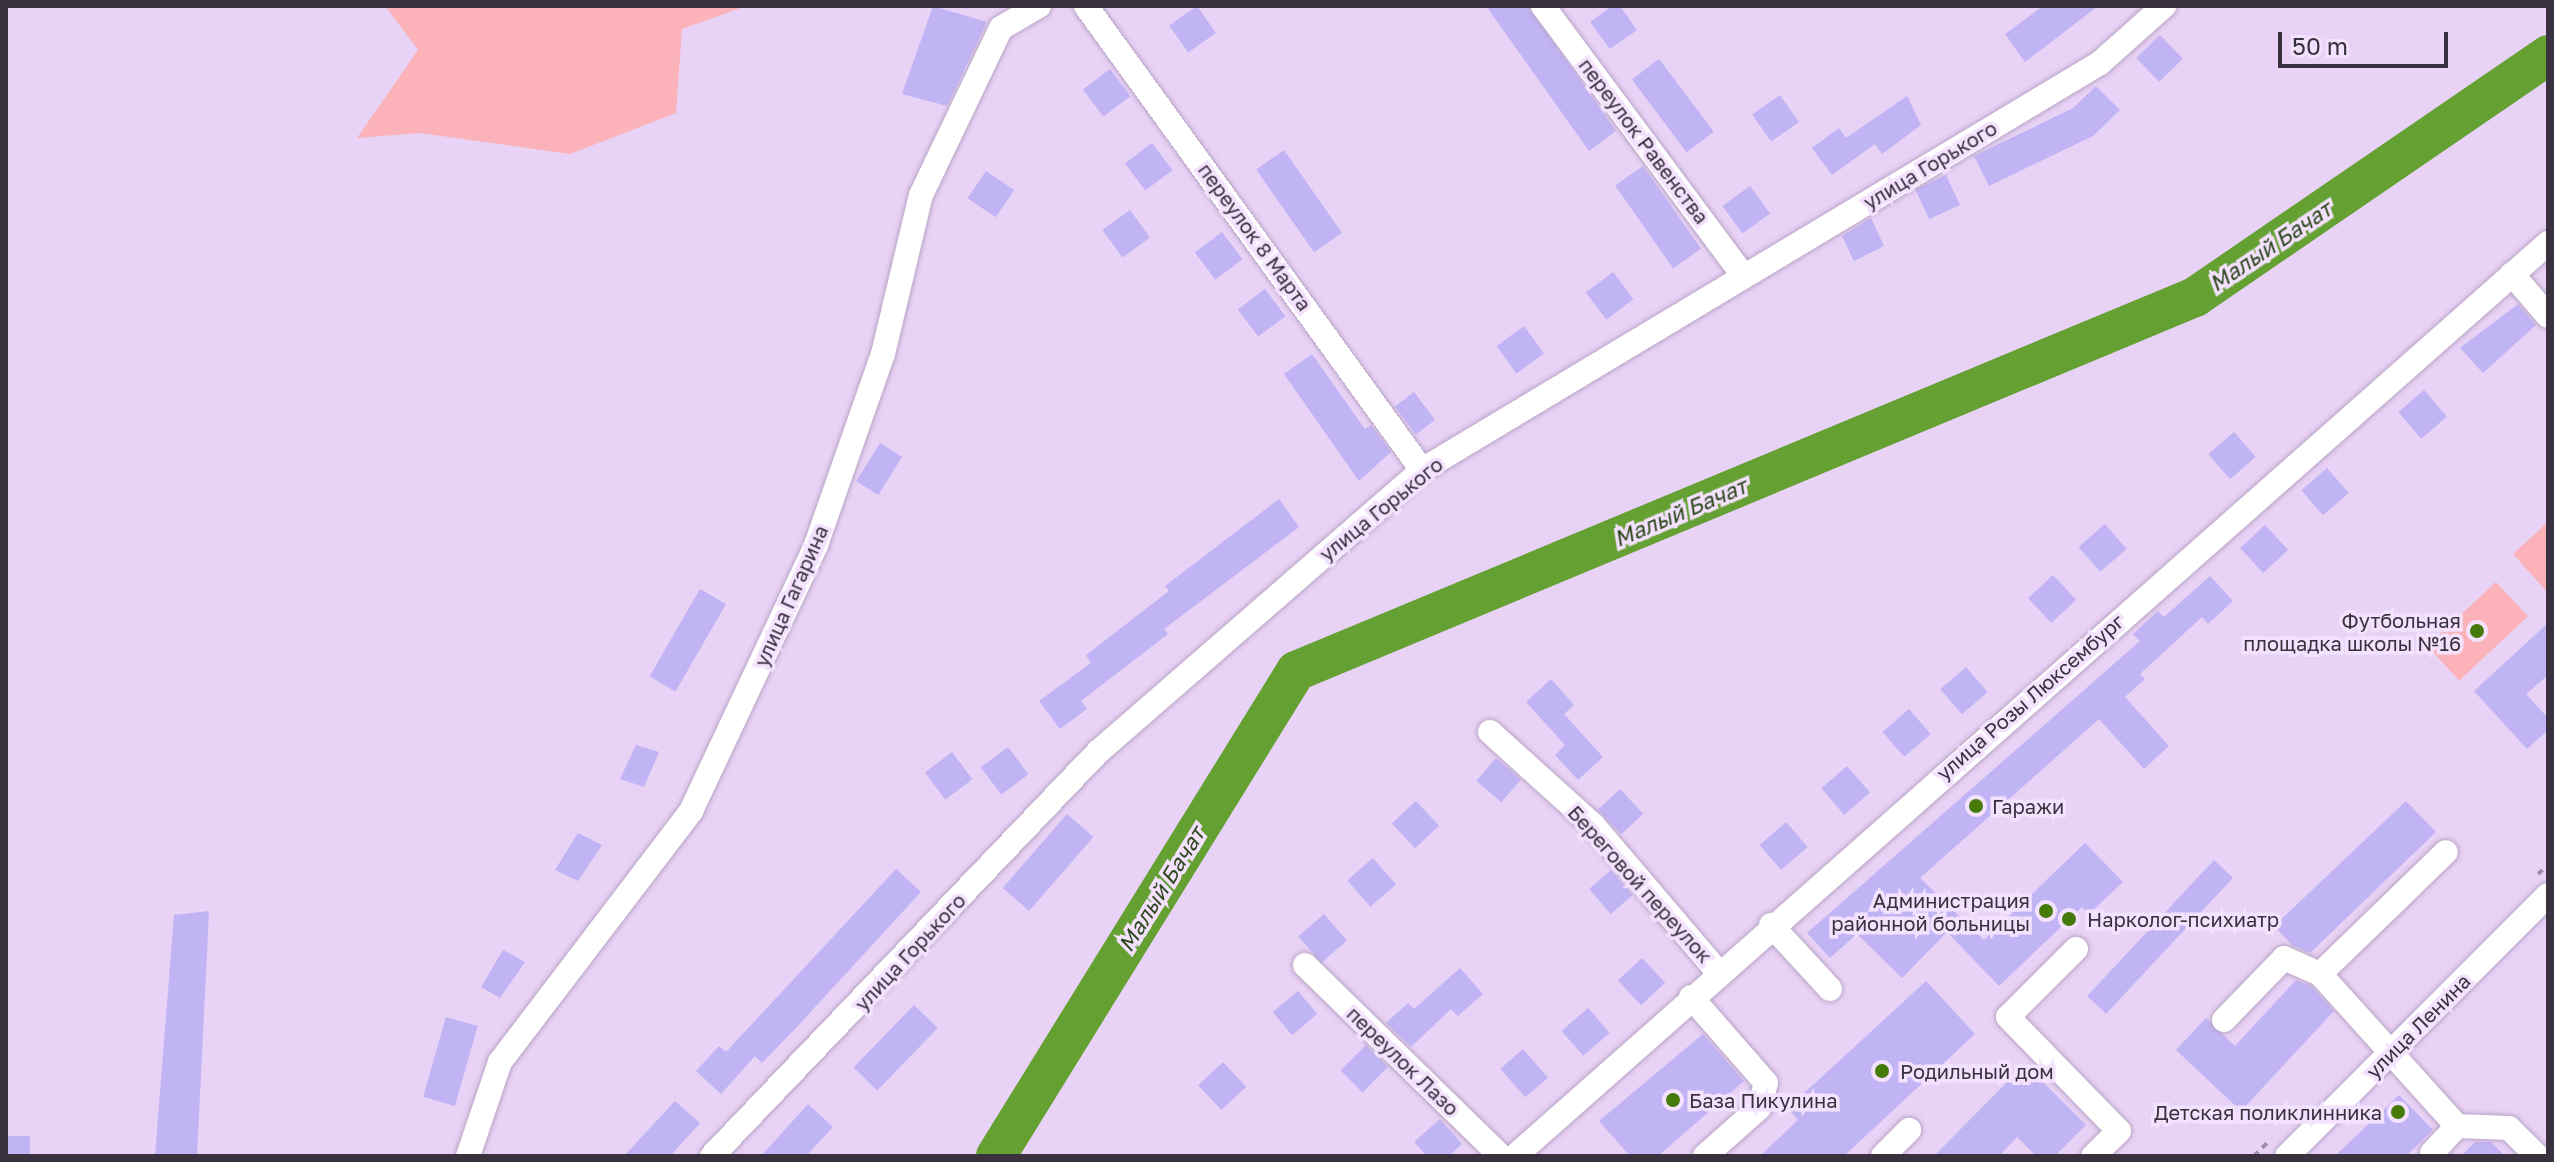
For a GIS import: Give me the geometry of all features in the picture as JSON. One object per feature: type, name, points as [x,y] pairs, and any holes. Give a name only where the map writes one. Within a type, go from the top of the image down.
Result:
[{"type":"street","points":[[997,6],[1029,12]]},
{"type":"street","name":"переулок 8 Марта","points":[[1086,6],[1422,470]]},
{"type":"street","name":"переулок Равенства","points":[[1543,6],[1744,277]]},
{"type":"street","name":"улица Горького","points":[[712,1156],[1098,752],[1422,470],[2100,63],[2164,6]]},
{"type":"street","name":"улица Гагарина","points":[[468,1156],[500,1062],[691,811],[816,545],[883,354],[921,195],[1001,28],[1029,12]]},
{"type":"street","name":"улица Розы Люксембург","points":[[1515,1156],[1771,925],[2548,243]]},
{"type":"street","points":[[2512,274],[2548,316]]},
{"type":"street","name":"Береговой переулок","points":[[1490,732],[1593,825],[1718,972]]},
{"type":"street","points":[[2320,974],[2446,852]]},
{"type":"street","name":"улица Ленина","points":[[2287,1156],[2548,895]]},
{"type":"street","points":[[1771,925],[1830,989]]},
{"type":"street","points":[[2076,949],[2008,1017],[2119,1131],[2093,1156]]},
{"type":"street","points":[[2224,1020],[2284,958],[2320,974],[2393,1052],[2399,1066],[2457,1126],[2509,1128],[2537,1156]]},
{"type":"street","name":"переулок Лазо","points":[[1305,965],[1501,1156]]},
{"type":"street","points":[[1691,997],[1766,1083],[1759,1108],[1705,1156]]},
{"type":"street","points":[[2435,1156],[2432,1153],[2457,1126]]},
{"type":"street","points":[[1883,1156],[1909,1130]]},
{"type":"shaded area","points":[[385,6],[746,6],[682,29],[676,113],[570,154],[420,133],[357,138],[418,50]]},
{"type":"shaded area","points":[[2548,522],[2548,593],[2513,554]]},
{"type":"shaded area","name":"Футбольная площадка школы №16","points":[[2496,582],[2528,616],[2459,680],[2427,646]]},
{"type":"building","points":[[933,6],[987,22],[947,106],[902,94]]},
{"type":"building","points":[[1197,6],[1216,33],[1188,53],[1169,26]]},
{"type":"building","points":[[1486,6],[1528,6],[1616,131],[1589,151]]},
{"type":"building","points":[[1612,6],[1620,6],[1637,30],[1610,49],[1590,22]]},
{"type":"building","points":[[2043,6],[2098,6],[2025,62],[2005,34]]},
{"type":"building","points":[[2160,35],[2183,59],[2159,82],[2136,58]]},
{"type":"building","points":[[1659,59],[1714,132],[1687,152],[1632,79]]},
{"type":"building","points":[[1110,69],[1130,96],[1103,117],[1083,89]]},
{"type":"building","points":[[2096,86],[2120,110],[2093,136],[1989,186],[1974,156],[2073,108]]},
{"type":"building","points":[[1780,95],[1799,122],[1771,142],[1752,115]]},
{"type":"building","points":[[1907,96],[1921,125],[1882,154],[1875,144],[1832,175],[1812,148],[1839,128],[1846,138]]},
{"type":"building","points":[[1152,143],[1172,170],[1145,191],[1125,163]]},
{"type":"building","points":[[1284,150],[1342,233],[1314,252],[1256,170]]},
{"type":"building","points":[[1643,166],[1701,249],[1673,268],[1615,186]]},
{"type":"building","points":[[986,171],[1014,190],[996,217],[968,198]]},
{"type":"building","points":[[1946,175],[1960,205],[1929,219],[1915,189]]},
{"type":"building","points":[[1750,186],[1770,214],[1742,233],[1722,206]]},
{"type":"building","points":[[1130,210],[1150,238],[1122,257],[1102,230]]},
{"type":"building","points":[[1871,218],[1884,246],[1854,261],[1842,236]]},
{"type":"building","points":[[1222,232],[1242,259],[1215,280],[1195,252]]},
{"type":"building","points":[[1613,272],[1633,299],[1606,320],[1586,292]]},
{"type":"building","points":[[1265,289],[1285,316],[1258,337],[1238,309]]},
{"type":"building","points":[[2518,304],[2536,325],[2483,373],[2460,348]]},
{"type":"building","points":[[1524,326],[1544,354],[1516,373],[1496,346]]},
{"type":"building","points":[[1312,354],[1365,429],[1371,425],[1391,452],[1359,481],[1284,374]]},
{"type":"building","points":[[2424,390],[2447,416],[2421,439],[2398,412]]},
{"type":"building","points":[[1414,392],[1435,420],[1416,434],[1395,406]]},
{"type":"building","points":[[2234,432],[2256,457],[2230,479],[2208,454]]},
{"type":"building","points":[[880,443],[902,457],[878,495],[856,481]]},
{"type":"building","points":[[2327,468],[2349,493],[2323,515],[2301,490]]},
{"type":"building","points":[[1279,499],[1299,527],[1164,629],[1168,634],[1081,701],[1087,709],[1060,729],[1039,701],[1091,663],[1086,655],[1169,591],[1165,586]]},
{"type":"building","points":[[2105,524],[2127,549],[2100,572],[2079,547]]},
{"type":"building","points":[[2265,525],[2288,550],[2263,573],[2240,548]]},
{"type":"building","points":[[2053,575],[2076,600],[2051,623],[2028,598]]},
{"type":"building","points":[[2210,576],[2233,601],[2208,624],[2202,617],[2140,674],[2145,679],[2125,697],[2169,746],[2144,769],[2099,719],[1920,878],[1984,940],[2085,843],[2123,882],[2089,914],[2082,907],[1999,986],[1947,932],[1902,978],[1857,934],[1830,958],[1807,933],[2140,641],[2133,634],[2158,611],[2164,617]]},
{"type":"building","points":[[700,589],[726,604],[675,691],[650,676]]},
{"type":"building","points":[[2548,623],[2548,675],[2526,694],[2548,718],[2548,730],[2527,749],[2474,691]]},
{"type":"building","points":[[1966,667],[1988,692],[1962,714],[1940,689]]},
{"type":"building","points":[[1551,679],[1574,705],[1564,714],[1603,757],[1578,780],[1555,755],[1565,745],[1526,702]]},
{"type":"building","points":[[1909,709],[1931,734],[1904,757],[1883,732]]},
{"type":"building","points":[[636,745],[659,752],[644,787],[620,779]]},
{"type":"building","points":[[1008,747],[1028,774],[1001,795],[981,767]]},
{"type":"building","points":[[952,752],[972,779],[945,800],[925,772]]},
{"type":"building","points":[[1496,758],[1521,780],[1501,802],[1476,781]]},
{"type":"building","points":[[1847,766],[1870,792],[1844,815],[1821,788]]},
{"type":"building","points":[[1620,789],[1643,814],[1621,834],[1598,809]]},
{"type":"building","points":[[1416,801],[1439,826],[1415,848],[1392,824]]},
{"type":"building","points":[[2406,801],[2436,832],[2310,953],[2292,945],[2274,926]]},
{"type":"building","points":[[1067,814],[1093,837],[1029,911],[1003,888]]},
{"type":"building","points":[[1786,822],[1808,847],[1781,870],[1760,845]]},
{"type":"building","points":[[578,833],[602,845],[578,881],[555,870]]},
{"type":"building","points":[[1373,858],[1396,884],[1370,907],[1347,880]]},
{"type":"building","points":[[2214,860],[2233,878],[2106,1014],[2087,996]]},
{"type":"building","points":[[896,869],[921,892],[762,1063],[755,1056],[721,1094],[696,1071],[719,1046],[726,1052]]},
{"type":"building","points":[[1611,870],[1633,895],[1611,914],[1589,889]]},
{"type":"building","points":[[209,911],[197,1156],[155,1156],[174,915]]},
{"type":"building","points":[[1324,914],[1347,940],[1321,963],[1298,936]]},
{"type":"building","points":[[503,950],[525,962],[500,998],[481,987]]},
{"type":"building","points":[[1642,958],[1665,983],[1641,1005],[1618,981]]},
{"type":"building","points":[[1460,968],[1483,994],[1458,1016],[1451,1009],[1411,1047],[1386,1023],[1408,1003],[1414,1009]]},
{"type":"building","points":[[2296,980],[2311,986],[2334,1011],[2241,1111],[2176,1050],[2206,1018],[2235,1046]]},
{"type":"building","name":"Родильный дом","points":[[1926,981],[1975,1034],[1844,1156],[1760,1156],[1798,1120],[1788,1108]]},
{"type":"building","points":[[1298,991],[1317,1014],[1292,1035],[1273,1012]]},
{"type":"building","points":[[914,1005],[938,1028],[877,1091],[854,1068]]},
{"type":"building","points":[[1588,1008],[1610,1033],[1583,1056],[1562,1031]]},
{"type":"building","points":[[446,1017],[478,1026],[455,1106],[423,1097]]},
{"type":"building","name":"База Пикулина","points":[[1703,1034],[1744,1081],[1658,1156],[1630,1156],[1599,1121]]},
{"type":"building","points":[[1366,1045],[1388,1067],[1362,1092],[1341,1070]]},
{"type":"building","points":[[1523,1049],[1548,1078],[1525,1097],[1500,1069]]},
{"type":"building","points":[[1223,1062],[1246,1087],[1221,1110],[1198,1085]]},
{"type":"building","points":[[2025,1064],[2086,1125],[2055,1156],[2036,1156],[2017,1137],[1999,1156],[1934,1156]]},
{"type":"building","name":"Детская поликлинника","points":[[2399,1095],[2433,1130],[2406,1156],[2335,1156]]},
{"type":"building","points":[[675,1101],[700,1123],[670,1156],[624,1156]]},
{"type":"building","points":[[808,1104],[833,1127],[806,1156],[761,1156]]},
{"type":"building","points":[[1440,1119],[1462,1144],[1449,1156],[1427,1156],[1414,1142]]},
{"type":"building","points":[[6,1136],[30,1136],[30,1156],[6,1156]]},
{"type":"building","points":[[2475,1142],[2491,1142],[2505,1156],[2461,1156]]},
{"type":"waterway","name":"Малый Бачат","points":[[996,1156],[1296,671],[2195,297],[2548,55]]},
{"type":"place","name":"Футбольная площадка школы №16","points":[[2477,631]]},
{"type":"place","name":"Гаражи","points":[[1976,806]]},
{"type":"place","name":"Администрация районной больницы","points":[[2046,911]]},
{"type":"place","name":"Нарколог-психиатр","points":[[2069,919]]},
{"type":"place","name":"Родильный дом","points":[[1882,1071]]},
{"type":"place","name":"База Пикулина","points":[[1673,1100]]},
{"type":"place","name":"Детская поликлинника","points":[[2398,1112]]}]
